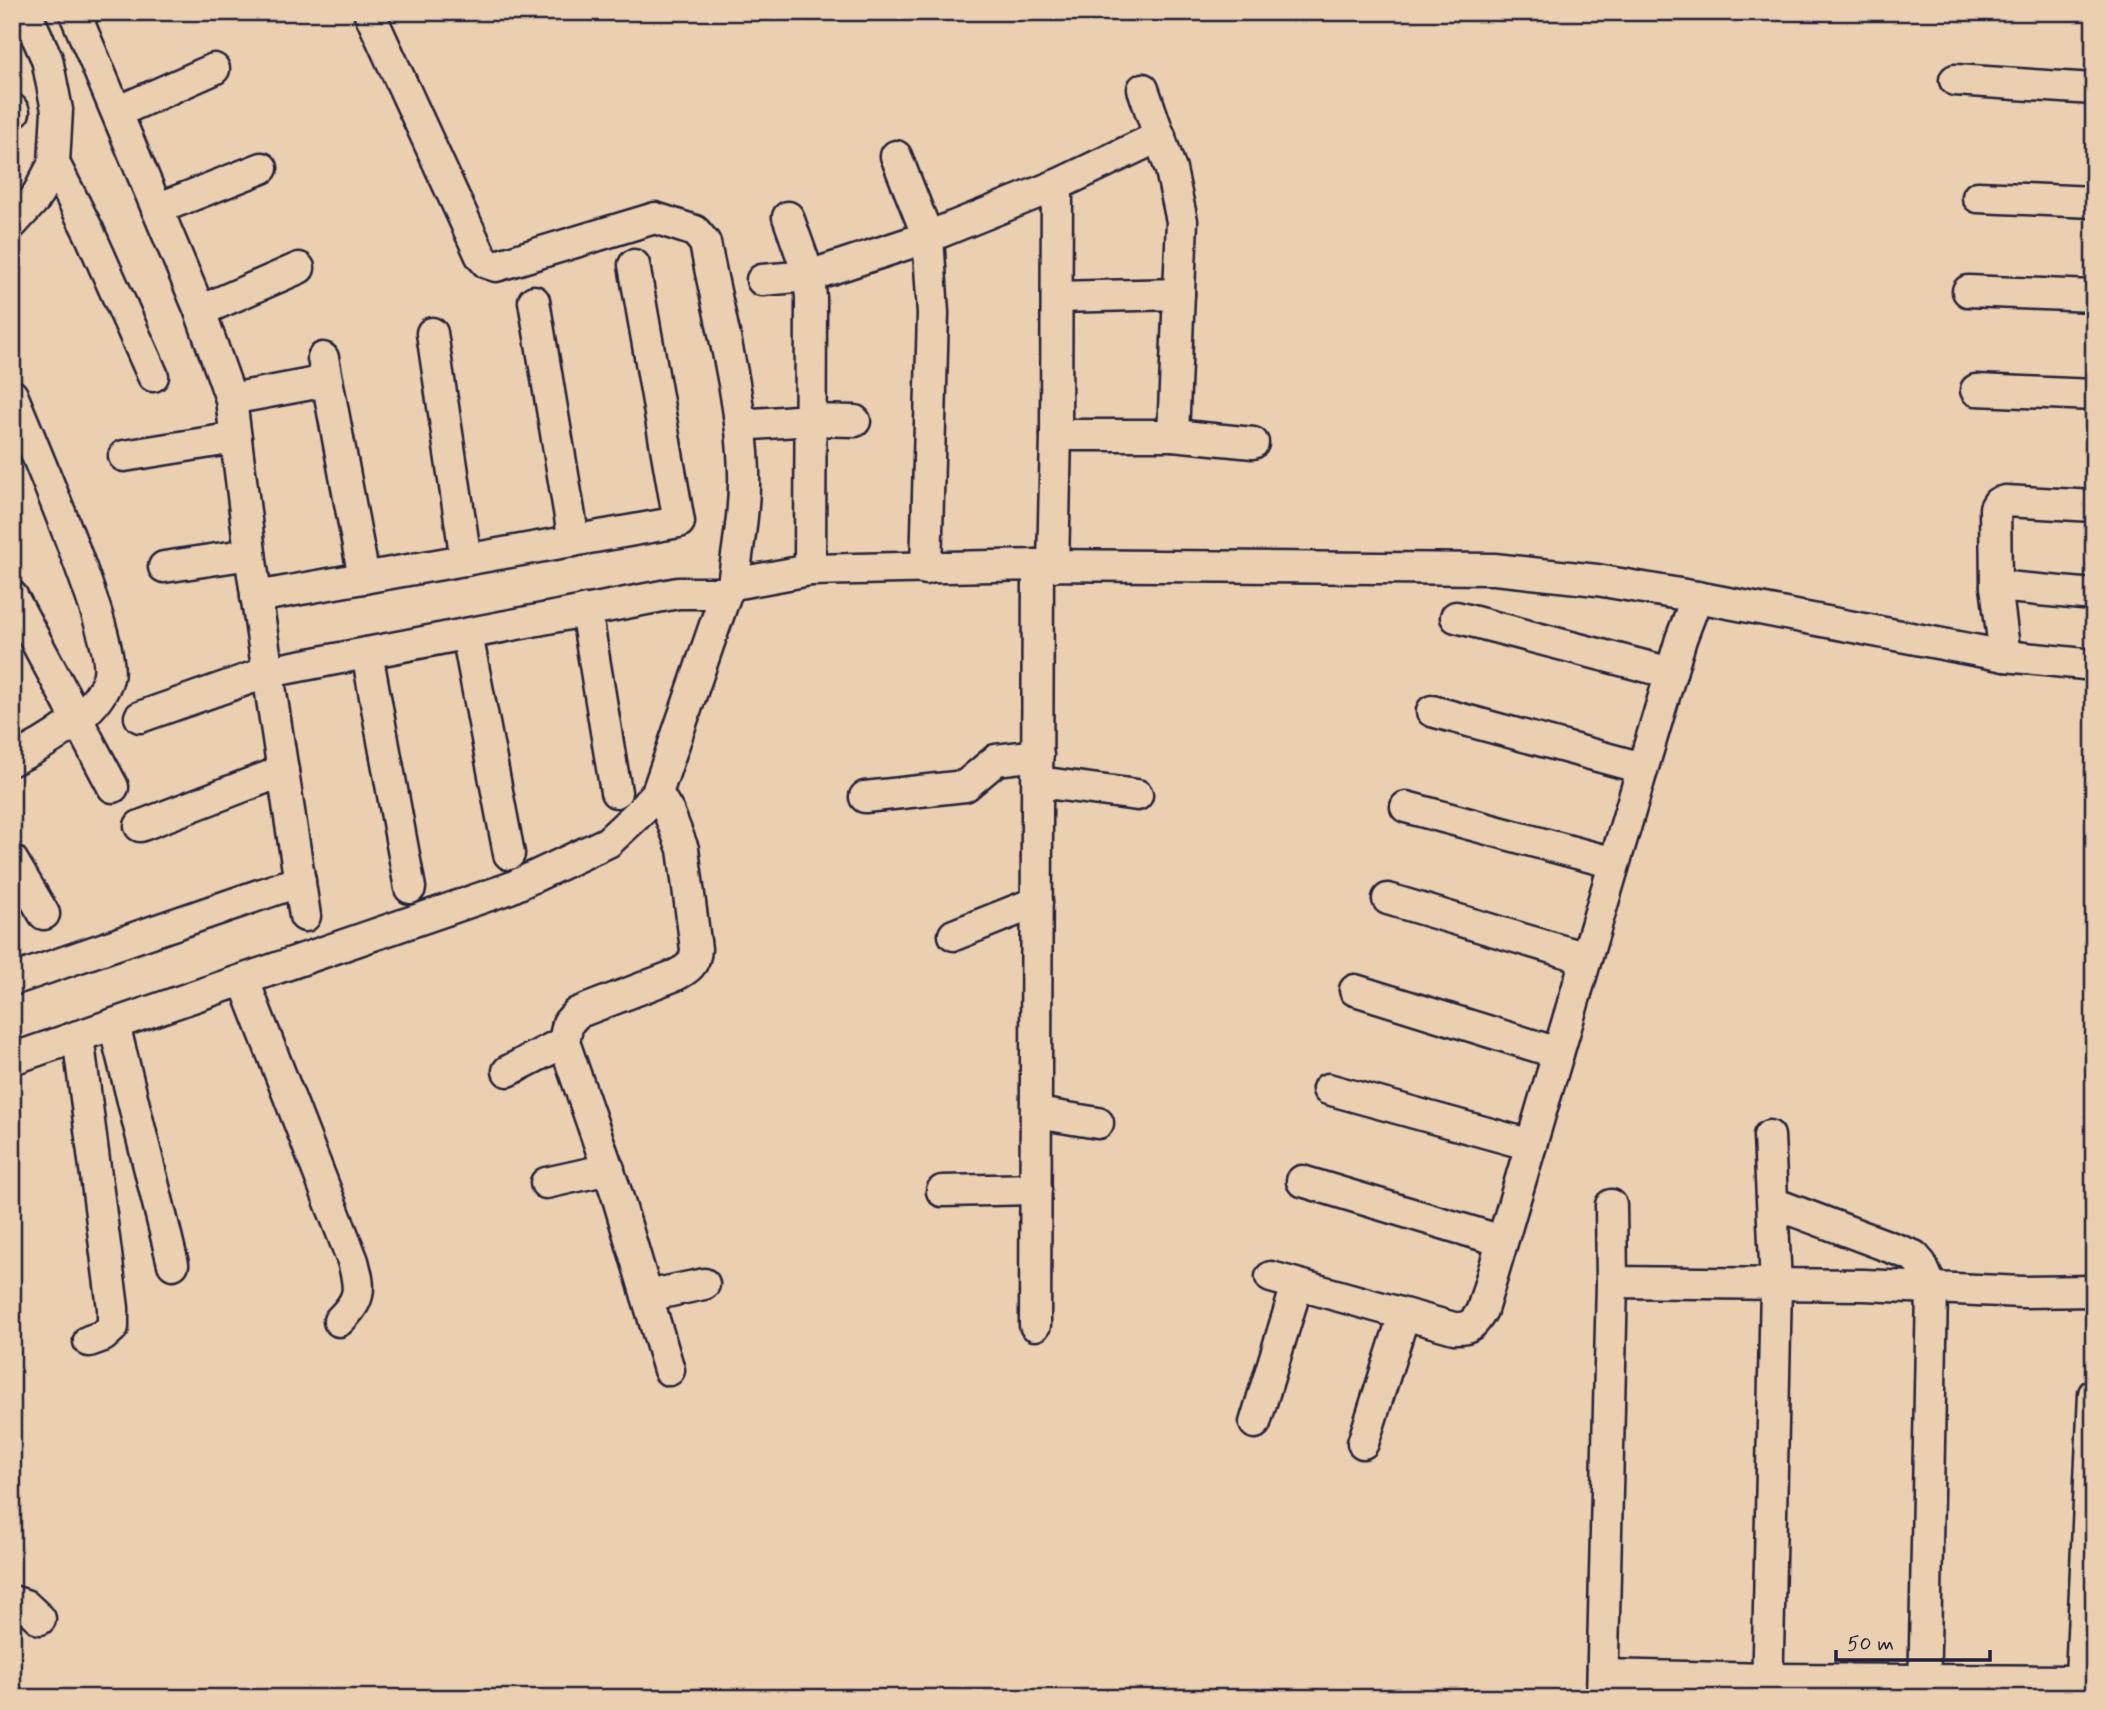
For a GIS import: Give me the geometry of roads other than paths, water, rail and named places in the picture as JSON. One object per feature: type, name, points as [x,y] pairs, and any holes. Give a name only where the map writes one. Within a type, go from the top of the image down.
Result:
[{"type":"street","points":[[12,225],[35,199],[54,163],[57,110],[47,59],[26,12]]},
{"type":"street","points":[[84,12],[76,16],[200,311],[231,399],[256,597],[305,915]]},
{"type":"street","points":[[12,1059],[510,888],[608,842],[657,793],[730,588],[742,514],[744,473],[741,426],[705,243],[695,231],[656,218],[496,266],[487,263],[481,256],[369,12]]},
{"type":"street","points":[[117,111],[214,69]]},
{"type":"street","points":[[1955,80],[2094,89]]},
{"type":"street","points":[[1143,89],[1176,189],[1182,221],[1173,435]]},
{"type":"street","points":[[762,280],[809,276],[928,237],[1057,185],[1160,136]]},
{"type":"street","points":[[896,156],[928,237],[933,313],[926,569]]},
{"type":"street","points":[[54,163],[89,232],[153,376]]},
{"type":"street","points":[[157,209],[262,168]]},
{"type":"street","points":[[1035,1325],[1038,768],[1045,565],[1056,435],[1057,185]]},
{"type":"street","points":[[1978,197],[2094,202]]},
{"type":"street","points":[[788,216],[809,276],[811,298],[810,570]]},
{"type":"street","points":[[256,597],[679,522],[634,265]]},
{"type":"street","points":[[200,311],[299,268]]},
{"type":"street","points":[[1968,291],[2094,296]]},
{"type":"street","points":[[1057,297],[1179,294]]},
{"type":"street","points":[[534,301],[574,541]]},
{"type":"street","points":[[432,333],[466,560]]},
{"type":"street","points":[[231,399],[325,370],[364,578]]},
{"type":"street","points":[[1976,390],[2094,395]]},
{"type":"street","points":[[12,395],[73,547],[107,648],[109,676],[102,692],[76,721],[12,760]]},
{"type":"street","points":[[753,424],[810,420],[855,421]]},
{"type":"street","points":[[1056,435],[1173,435],[1253,443]]},
{"type":"street","points":[[124,456],[236,438]]},
{"type":"street","points":[[2006,656],[1996,586],[1995,508],[1998,503],[2005,501],[2094,506]]},
{"type":"street","points":[[164,567],[250,554]]},
{"type":"street","points":[[140,717],[268,672],[678,593],[730,588],[810,570],[1045,565],[1494,569],[1584,579],[1697,597],[2006,656],[2094,664]]},
{"type":"street","points":[[1996,586],[2094,595]]},
{"type":"street","points":[[12,596],[113,787]]},
{"type":"street","points":[[1255,1423],[1284,1281],[1454,1328],[1464,1329],[1470,1326],[1482,1310],[1642,768],[1681,639],[1697,597]]},
{"type":"street","points":[[586,610],[616,792]]},
{"type":"street","points":[[1456,617],[1671,673]]},
{"type":"street","points":[[467,634],[509,854]]},
{"type":"street","points":[[367,653],[410,888]]},
{"type":"street","points":[[1432,712],[1642,768]]},
{"type":"street","points":[[865,797],[965,786],[996,760],[1038,768],[1137,796]]},
{"type":"street","points":[[141,826],[283,772]]},
{"type":"street","points":[[657,793],[669,813],[683,849],[696,949],[694,961],[690,967],[676,975],[577,1013],[568,1023],[564,1042],[578,1089],[609,1169],[669,1370]]},
{"type":"street","points":[[1406,807],[1614,863]]},
{"type":"street","points":[[12,860],[44,914]]},
{"type":"street","points":[[12,980],[300,881]]},
{"type":"street","points":[[1388,899],[1586,958]]},
{"type":"street","points":[[954,935],[1037,902]]},
{"type":"street","points":[[243,981],[358,1280],[355,1305],[339,1321]]},
{"type":"street","points":[[1355,990],[1558,1053]]},
{"type":"street","points":[[114,1024],[173,1264]]},
{"type":"street","points":[[78,1036],[113,1308],[113,1327],[103,1336],[89,1341]]},
{"type":"street","points":[[508,1071],[564,1042]]},
{"type":"street","points":[[1328,1089],[1531,1145]]},
{"type":"street","points":[[1037,1113],[1098,1122]]},
{"type":"street","points":[[1767,1688],[1776,1285],[1769,1136]]},
{"type":"street","points":[[546,1183],[609,1169]]},
{"type":"street","points":[[1302,1181],[1502,1241]]},
{"type":"street","points":[[942,1191],[1037,1189]]},
{"type":"street","points":[[1773,1203],[1914,1256],[1921,1264],[1932,1290],[1924,1689]]},
{"type":"street","points":[[1611,1205],[1612,1282],[1603,1686],[2080,1689],[2094,1394]]},
{"type":"street","points":[[1612,1282],[2094,1291]]},
{"type":"street","points":[[647,1296],[704,1284]]},
{"type":"street","points":[[1363,1443],[1404,1315]]},
{"type":"street","points":[[12,1601],[25,1605],[40,1619]]}]
